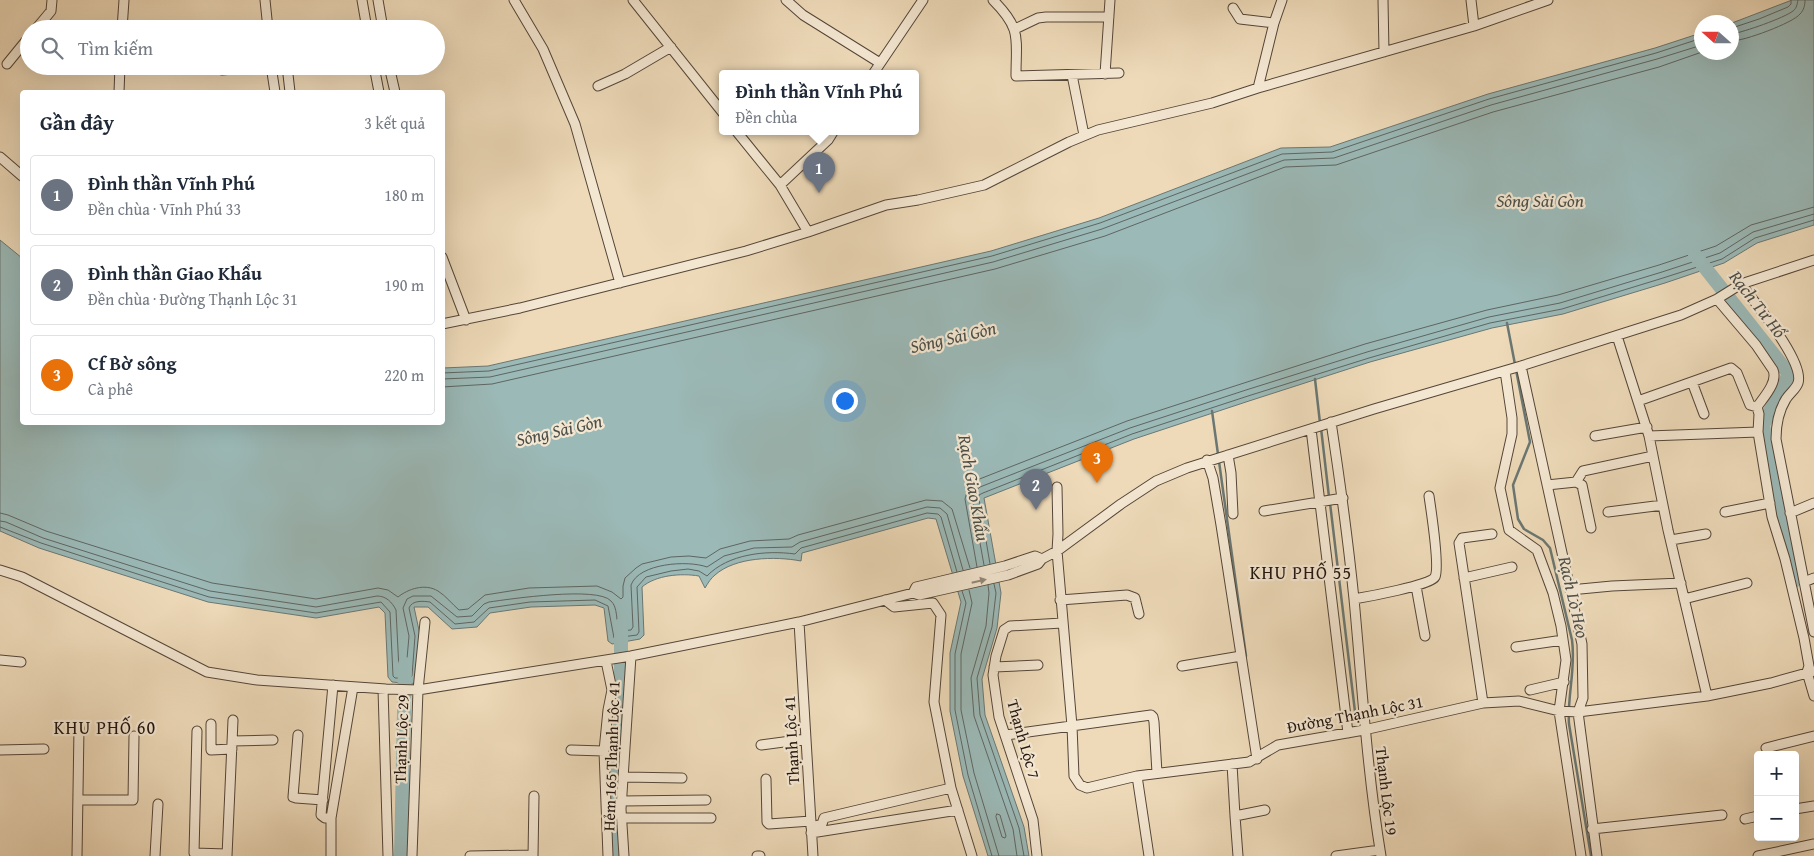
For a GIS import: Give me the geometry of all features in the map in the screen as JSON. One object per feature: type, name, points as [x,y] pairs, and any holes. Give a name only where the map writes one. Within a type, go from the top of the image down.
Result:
[{"type":"street","points":[[43,20],[51,10],[52,0]]},
{"type":"street","points":[[123,20],[124,0]]},
{"type":"street","points":[[265,0],[267,20]]},
{"type":"street","points":[[362,0],[365,20]]},
{"type":"street","points":[[378,0],[381,20]]},
{"type":"street","points":[[514,0],[543,49],[575,124],[620,284]]},
{"type":"street","points":[[633,0],[719,108]]},
{"type":"street","points":[[786,0],[802,15],[880,64]]},
{"type":"street","points":[[876,70],[923,0]]},
{"type":"street","points":[[994,0],[1008,14],[1015,29],[1016,76],[1119,73]]},
{"type":"street","points":[[1105,74],[1110,0]]},
{"type":"street","points":[[1261,87],[1274,23],[1282,0]]},
{"type":"street","points":[[1383,0],[1384,52]]},
{"type":"street","points":[[1471,0],[1474,26]]},
{"type":"street","points":[[445,323],[466,320],[620,284],[746,252],[886,205],[984,185],[1068,142],[1098,130],[1212,103],[1261,87],[1474,26],[1548,0]]},
{"type":"street","points":[[1233,8],[1240,19],[1274,23]]},
{"type":"street","points":[[1015,29],[1038,18],[1109,17]]},
{"type":"street","points":[[598,86],[625,74],[671,47]]},
{"type":"street","points":[[7,64],[20,49]]},
{"type":"street","points":[[1072,74],[1084,135]]},
{"type":"street","points":[[119,90],[120,75]]},
{"type":"street","points":[[273,75],[275,90]]},
{"type":"street","points":[[288,75],[290,90]]},
{"type":"street","points":[[376,75],[379,90]]},
{"type":"street","points":[[392,75],[396,90]]},
{"type":"street","points":[[739,135],[780,185],[808,232]]},
{"type":"street","points":[[780,185],[831,135]]},
{"type":"street","points":[[0,157],[20,174]]},
{"type":"street","points":[[0,570],[22,577],[207,672],[257,680],[418,690],[608,660],[799,622],[913,593],[916,587],[950,584],[1006,570],[1035,556],[1042,559],[1057,551],[1156,481],[1210,459],[1226,456],[1328,423],[1508,370],[1681,315],[1719,298],[1739,286],[1814,260]]},
{"type":"street","points":[[445,265],[466,320]]},
{"type":"street","points":[[1739,286],[1792,353],[1799,379],[1797,386],[1787,398],[1778,414],[1776,439],[1814,632]]},
{"type":"street","points":[[1719,298],[1756,344],[1775,374],[1766,394],[1757,407]]},
{"type":"street","points":[[1617,336],[1648,432],[1670,540],[1707,696]]},
{"type":"street","points":[[1521,366],[1582,644],[1583,698],[1576,712],[1597,856]]},
{"type":"street","points":[[1638,401],[1731,368],[1737,373],[1750,404],[1757,407]]},
{"type":"street","points":[[1508,370],[1512,434],[1500,488],[1509,530],[1516,537],[1537,550],[1553,593],[1566,660],[1561,711],[1581,856]]},
{"type":"street","points":[[1692,382],[1704,414]]},
{"type":"street","points":[[1757,407],[1759,414],[1758,432],[1772,516],[1785,559],[1804,638],[1814,696]]},
{"type":"street","name":"Thạnh Lộc 19","points":[[1328,423],[1354,600],[1364,730],[1380,853]]},
{"type":"street","points":[[1313,428],[1348,733]]},
{"type":"street","points":[[1595,436],[1648,432],[1758,432]]},
{"type":"street","points":[[1226,456],[1233,514]]},
{"type":"street","points":[[1576,482],[1583,472],[1654,456]]},
{"type":"street","points":[[1210,459],[1258,759]]},
{"type":"street","points":[[1547,485],[1576,482],[1582,485],[1591,528]]},
{"type":"street","name":"Đường Thạnh Lộc 31","points":[[1057,487],[1057,551],[1072,726],[1074,776],[1080,785],[1088,788],[1137,776],[1249,762],[1258,759],[1278,745],[1364,730],[1483,703],[1519,701],[1561,711],[1576,712],[1707,696],[1771,683],[1810,671]]},
{"type":"street","points":[[1354,600],[1432,582],[1436,577],[1429,496]]},
{"type":"street","points":[[1264,511],[1339,499]]},
{"type":"street","points":[[1790,513],[1814,502]]},
{"type":"street","points":[[1725,512],[1770,503]]},
{"type":"street","points":[[1608,512],[1663,505]]},
{"type":"street","points":[[1483,703],[1459,543],[1462,538],[1492,534]]},
{"type":"street","points":[[1670,540],[1706,534]]},
{"type":"street","points":[[1464,578],[1512,567]]},
{"type":"street","points":[[1804,582],[1814,578]]},
{"type":"street","points":[[1570,590],[1680,583]]},
{"type":"street","points":[[1684,599],[1747,583]]},
{"type":"street","points":[[1416,586],[1425,636]]},
{"type":"street","points":[[1060,600],[1127,594],[1135,598],[1139,614]]},
{"type":"street","points":[[885,600],[894,607],[933,603],[941,615],[934,702],[951,788],[972,856]]},
{"type":"street","name":"Thạnh Lộc 29","points":[[412,856],[418,690],[425,622]]},
{"type":"street","name":"Thạnh Lộc 41","points":[[799,622],[813,856]]},
{"type":"street","name":"Thạnh Lộc 7","points":[[1037,856],[1033,820],[999,717],[993,675],[996,656],[1004,630],[1010,626],[1062,623]]},
{"type":"street","points":[[1516,647],[1563,640]]},
{"type":"street","name":"Hẻm 165 Thạnh Lộc 41","points":[[624,856],[622,801],[631,656]]},
{"type":"street","points":[[1182,666],[1241,656]]},
{"type":"street","points":[[0,660],[21,662]]},
{"type":"street","points":[[608,660],[612,690],[604,751],[608,856]]},
{"type":"street","points":[[994,667],[1038,665]]},
{"type":"street","points":[[1530,690],[1564,682]]},
{"type":"street","points":[[331,818],[325,818],[321,815],[332,685]]},
{"type":"street","points":[[331,856],[331,818],[353,687]]},
{"type":"street","points":[[385,689],[388,856]]},
{"type":"street","points":[[1006,735],[1151,715],[1154,722],[1157,773]]},
{"type":"street","points":[[197,731],[194,854],[227,855],[233,720]]},
{"type":"street","points":[[211,724],[211,750],[232,745],[273,740]]},
{"type":"street","points":[[77,856],[79,728]]},
{"type":"street","points":[[298,735],[293,796],[296,798],[323,800]]},
{"type":"street","points":[[78,800],[133,800],[134,736]]},
{"type":"street","points":[[1766,748],[1814,736]]},
{"type":"street","points":[[761,745],[806,739]]},
{"type":"street","points":[[0,750],[44,749]]},
{"type":"street","points":[[571,750],[604,751]]},
{"type":"street","points":[[1232,764],[1238,856]]},
{"type":"street","points":[[1137,776],[1149,856]]},
{"type":"street","points":[[624,777],[682,778]]},
{"type":"street","points":[[766,778],[767,822],[769,824],[811,827],[958,810]]},
{"type":"street","points":[[811,827],[822,824],[824,818],[951,788]]},
{"type":"street","points":[[470,856],[533,856],[534,796]]},
{"type":"street","points":[[622,801],[706,800]]},
{"type":"street","points":[[156,856],[158,804]]},
{"type":"street","points":[[1799,808],[1814,806]]},
{"type":"street","points":[[1235,816],[1265,810]]},
{"type":"street","points":[[1592,829],[1722,815]]},
{"type":"street","points":[[1745,819],[1754,817]]},
{"type":"street","points":[[622,818],[711,818]]},
{"type":"street","points":[[1758,856],[1814,844]]},
{"type":"street","points":[[1336,856],[1380,853]]},
{"type":"water","points":[[1792,0],[1814,0],[1814,225],[1757,243],[1724,263],[1665,283],[1563,314],[1492,328],[1370,362],[1249,401],[1134,439],[984,498],[1001,593],[997,628],[982,679],[985,715],[1024,827],[1029,856],[988,856],[963,776],[950,711],[950,653],[961,602],[936,519],[928,518],[802,553],[801,561],[768,558],[744,561],[723,569],[711,579],[705,588],[699,576],[677,575],[661,577],[642,587],[644,635],[640,639],[612,644],[608,641],[604,608],[595,605],[531,607],[490,613],[477,627],[452,629],[428,607],[414,607],[420,635],[417,679],[413,684],[392,682],[388,677],[385,613],[379,607],[316,618],[208,602],[39,548],[0,531],[0,240],[20,256],[20,425],[445,425],[445,368],[488,366],[991,251],[1099,218],[1281,148],[1330,147],[1488,94],[1655,48],[1694,35],[1694,60],[1739,60],[1739,20]]},
{"type":"waterway","name":"Rạch Tư Hổ","points":[[1695,255],[1789,374],[1763,425],[1794,581]]},
{"type":"waterway","name":"Rạch Lò Heo","points":[[1507,323],[1530,442],[1513,485],[1518,519],[1524,529],[1543,540],[1550,548],[1572,640],[1573,661],[1569,724],[1591,856]]},
{"type":"waterway","points":[[1315,379],[1320,423]]},
{"type":"waterway","points":[[1212,411],[1246,656]]},
{"type":"waterway","points":[[1321,428],[1329,497]]},
{"type":"waterway","points":[[1330,503],[1356,720]]},
{"type":"waterway","points":[[614,856],[615,764],[621,719],[621,625]]},
{"type":"waterway","points":[[401,856],[405,664]]},
{"type":"place","name":"Đình thần Vĩnh Phú","points":[[819,193]]},
{"type":"place","name":"Cf Bờ sông","points":[[1097,483]]},
{"type":"place","name":"Đình thần Giao Khẩu","points":[[1036,510]]},
{"type":"district","name":"KHU PHỐ 55","points":[[1301,572]]},
{"type":"district","name":"KHU PHỐ 60","points":[[105,727]]},
{"type":"water label","name":"Sông Sài Gòn","points":[[1540,200]]},
{"type":"water label","name":"Sông Sài Gòn","points":[[953,337]]},
{"type":"water label","name":"Sông Sài Gòn","points":[[559,430]]},
{"type":"water label","name":"Rạch Giao Khẩu","points":[[974,488]]}]
